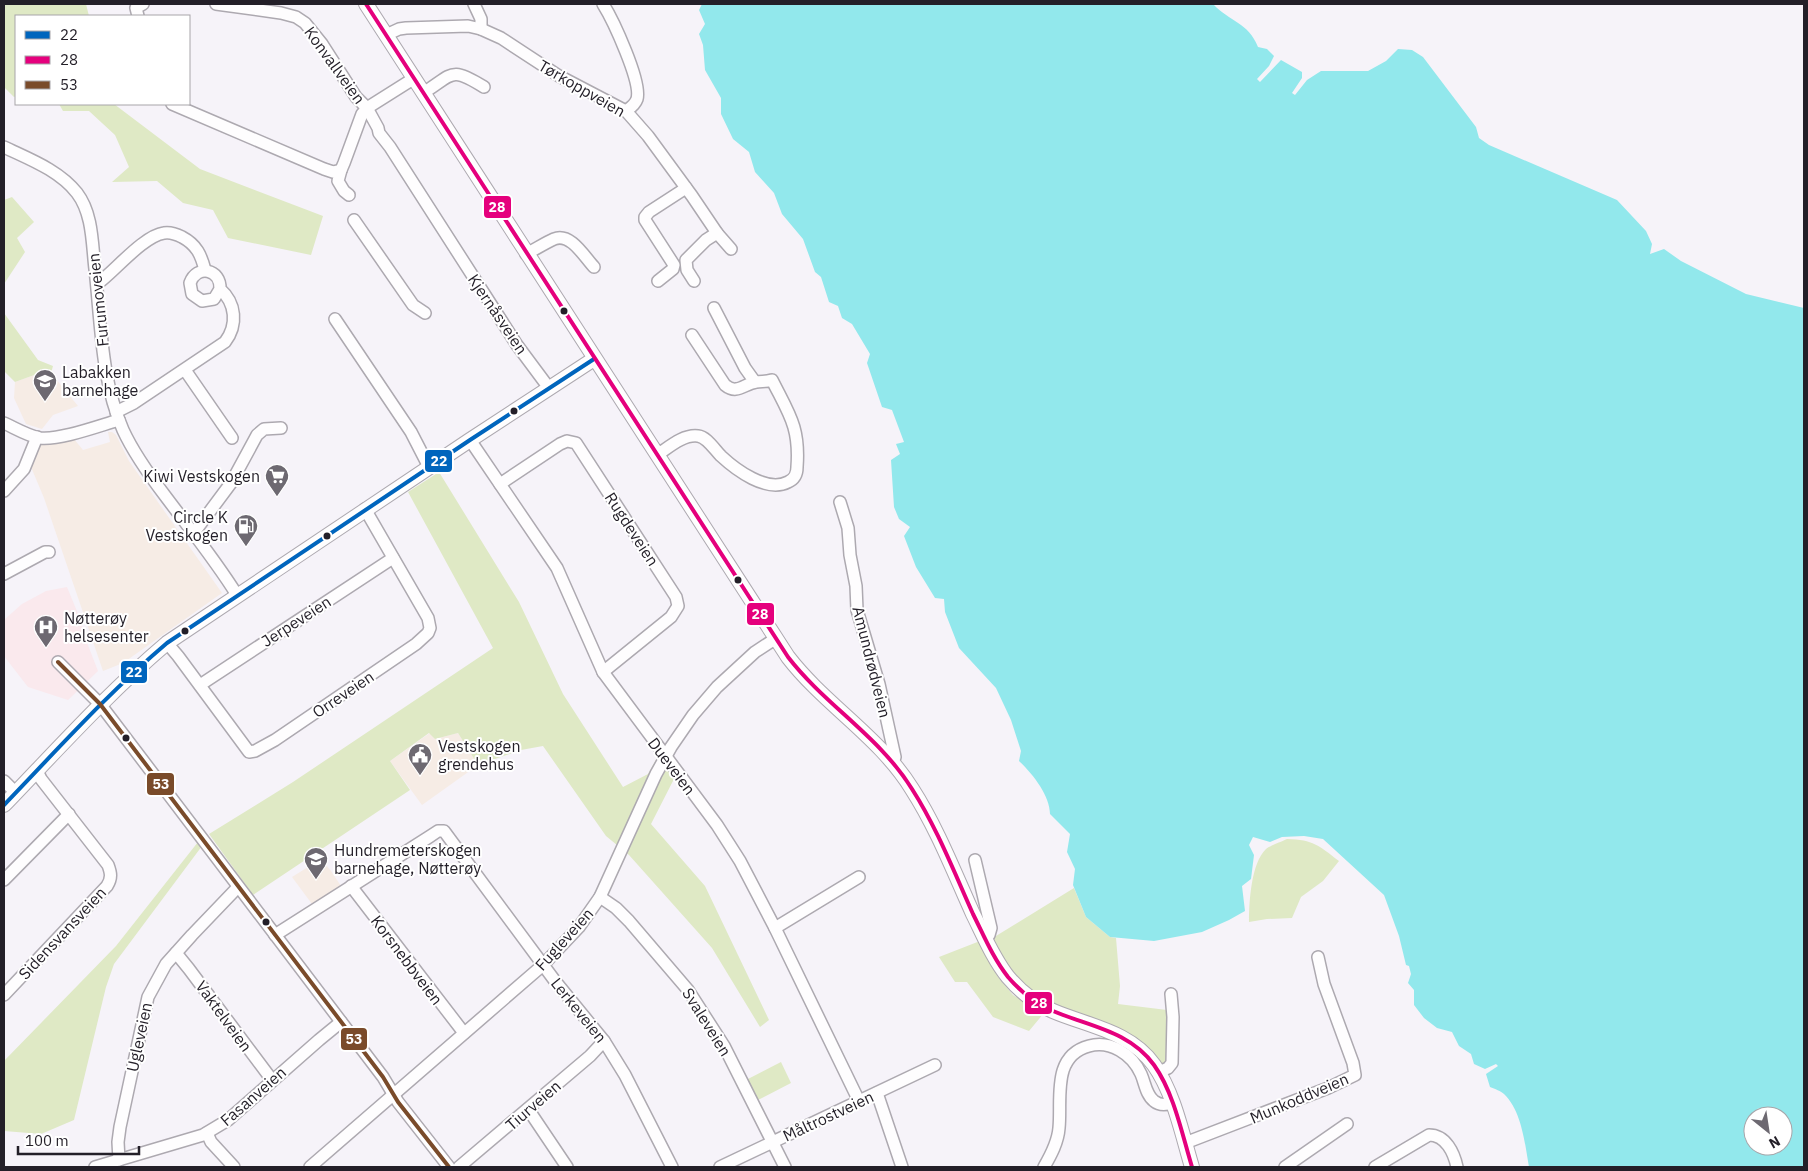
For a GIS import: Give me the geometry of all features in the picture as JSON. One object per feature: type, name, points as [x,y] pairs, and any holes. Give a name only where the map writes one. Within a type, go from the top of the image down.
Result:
[{"type":"main road","name":"Amundrødveien","points":[[366,4],[775,639],[808,682],[893,762],[912,788],[984,938],[1004,971],[1020,990],[1052,1011],[1109,1030],[1125,1038],[1144,1052],[1159,1072],[1166,1086],[1192,1167]]},
{"type":"main road","points":[[4,805],[100,704],[139,667],[167,644],[237,595],[594,359]]},
{"type":"street","points":[[138,15],[136,8],[143,4]]},
{"type":"street","name":"Konvallveien","points":[[216,4],[281,13],[302,21],[315,34],[356,97],[366,108],[449,240]]},
{"type":"street","points":[[474,4],[481,19],[481,29]]},
{"type":"street","points":[[603,4],[621,41],[638,90],[635,103],[626,111]]},
{"type":"street","name":"Tørkoppveien","points":[[386,35],[406,28],[463,26],[481,29],[501,38],[559,76],[626,111],[648,136],[717,233],[731,249]]},
{"type":"street","points":[[423,93],[454,74],[465,76],[484,87]]},
{"type":"street","name":"Konvallveien","points":[[341,170],[366,108],[414,79]]},
{"type":"street","points":[[174,105],[324,169],[333,172],[341,170],[338,181],[349,195]]},
{"type":"street","name":"Furumoveien","points":[[4,147],[58,174],[77,193],[82,202],[90,226],[106,372],[118,416],[135,453],[237,595]]},
{"type":"street","points":[[658,282],[673,269],[674,265],[645,220],[645,217],[649,212],[686,188]]},
{"type":"street","points":[[354,220],[413,305],[425,313]]},
{"type":"street","points":[[97,284],[152,237],[162,233],[173,234],[192,243],[198,251],[205,270]]},
{"type":"street","points":[[694,281],[687,270],[686,260],[706,240],[717,233]]},
{"type":"street","points":[[526,254],[554,239],[564,238],[575,246],[594,267]]},
{"type":"street","name":"Kjernåsveien","points":[[449,240],[517,344],[549,388]]},
{"type":"street","points":[[205,270],[214,273],[219,280],[220,289],[214,299],[202,301],[192,294],[190,289],[191,279],[197,272],[205,270]]},
{"type":"street","points":[[4,423],[37,437],[65,435],[118,416],[220,347],[229,337],[234,322],[233,308],[226,294],[220,289]]},
{"type":"street","points":[[714,308],[745,368],[755,382]]},
{"type":"street","points":[[335,319],[411,432],[429,467]]},
{"type":"street","points":[[656,456],[683,439],[696,436],[703,438],[734,466],[763,483],[781,486],[792,480],[797,472],[799,448],[797,433],[794,422],[772,380],[755,382],[737,390],[729,388],[725,385],[692,335]]},
{"type":"street","points":[[185,370],[232,438]]},
{"type":"street","points":[[193,534],[232,483],[257,436],[264,430],[280,428]]},
{"type":"street","points":[[4,491],[24,470],[37,437]]},
{"type":"street","name":"Dueveien","points":[[470,440],[557,568],[603,672],[733,849],[776,928],[859,1101]]},
{"type":"street","name":"Rugdeveien","points":[[500,484],[560,444],[570,441],[576,443],[676,597],[678,606],[671,617],[603,672]]},
{"type":"street","name":"Amundrødveien","points":[[840,502],[848,528],[850,555],[856,586],[857,610],[879,684],[895,757],[893,762]]},
{"type":"street","name":"Orreveien","points":[[167,644],[200,685],[246,750],[255,751],[275,740],[386,665],[428,634],[430,628],[428,618],[366,509]]},
{"type":"street","points":[[4,574],[48,552]]},
{"type":"street","name":"Jerpeveien","points":[[200,685],[393,558]]},
{"type":"street","name":"Fugleveien","points":[[310,1167],[543,965],[579,927],[600,897],[665,756],[693,715],[717,687],[755,652],[775,639]]},
{"type":"street","points":[[58,662],[100,704],[449,1167]]},
{"type":"street","name":"Sidensvansveien","points":[[4,995],[111,880],[108,865],[41,779],[37,771]]},
{"type":"street","points":[[4,781],[16,793]]},
{"type":"street","points":[[4,880],[68,814]]},
{"type":"street","name":"Lerkeveien","points":[[275,935],[429,837],[444,831],[543,965],[604,1041],[672,1167]]},
{"type":"street","points":[[975,860],[991,928],[989,935],[984,938]]},
{"type":"street","points":[[776,928],[859,877]]},
{"type":"street","name":"Korsnebbveien","points":[[351,886],[464,1033]]},
{"type":"street","name":"Ugleveien","points":[[119,1160],[118,1142],[120,1127],[145,1005],[157,978],[176,953],[238,887]]},
{"type":"street","name":"Svaleveien","points":[[600,897],[616,908],[629,921],[688,990],[724,1046],[785,1167]]},
{"type":"street","name":"Vaktelveien","points":[[176,953],[190,969],[272,1080]]},
{"type":"street","name":"Munkoddveien","points":[[1184,1143],[1328,1088],[1355,1075],[1353,1063],[1324,984],[1318,958]]},
{"type":"street","points":[[1159,1072],[1168,1068],[1172,1063],[1173,1017],[1171,994]]},
{"type":"street","name":"Fasanveien","points":[[95,1167],[207,1132],[228,1120],[341,1022]]},
{"type":"street","name":"Tiurveien","points":[[459,1167],[590,1056],[604,1041]]},
{"type":"street","points":[[1044,1167],[1051,1156],[1059,1128],[1060,1081],[1064,1067],[1071,1056],[1080,1049],[1105,1044],[1117,1049],[1125,1054],[1138,1068],[1154,1102],[1160,1104],[1172,1103]]},
{"type":"street","name":"Måltrostveien","points":[[720,1167],[935,1065]]},
{"type":"street","points":[[876,1094],[902,1167]]},
{"type":"street","points":[[528,1109],[567,1167]]},
{"type":"street","points":[[1285,1167],[1347,1124]]},
{"type":"street","points":[[207,1132],[211,1142],[234,1167]]},
{"type":"street","points":[[1375,1167],[1429,1135],[1439,1137],[1447,1144],[1457,1167]]},
{"type":"shaded area","name":"Labakken barnehage","points":[[51,373],[78,406],[53,415],[42,429],[26,424],[14,398],[15,382],[37,374]]},
{"type":"shaded area","points":[[108,432],[116,435],[129,461],[222,593],[123,663],[103,671],[44,498],[31,467],[40,443],[74,439],[83,450],[110,442]]},
{"type":"shaded area","name":"Nøtterøy helsesenter","points":[[67,587],[98,671],[68,700],[28,687],[4,656],[4,620],[22,604],[46,591]]},
{"type":"shaded area","points":[[430,733],[435,739],[458,733],[478,765],[422,805],[390,761]]},
{"type":"shaded area","name":"Hundremeterskogen barnehage, Nøtterøy","points":[[321,859],[341,886],[312,904],[292,877]]},
{"type":"green space","points":[[4,4],[86,4],[89,15],[15,15],[15,96],[4,87]]},
{"type":"green space","points":[[60,105],[115,105],[200,169],[323,216],[311,255],[228,238],[213,210],[183,203],[157,181],[112,182],[129,167],[115,135],[89,111],[63,111]]},
{"type":"green space","points":[[12,197],[34,222],[17,238],[25,252],[4,284],[4,200]]},
{"type":"green space","points":[[4,313],[38,360],[53,366],[51,373],[37,374],[15,382],[4,371]]},
{"type":"green space","points":[[439,472],[519,602],[563,694],[623,787],[648,774],[658,756],[675,777],[651,824],[705,886],[769,1020],[760,1027],[712,948],[629,855],[606,836],[543,746],[521,750],[478,765],[458,733],[435,739],[429,733],[390,761],[410,790],[253,895],[209,834],[293,782],[493,648],[408,492]]},
{"type":"green space","points":[[1287,839],[1315,844],[1339,861],[1323,881],[1301,897],[1292,918],[1249,922],[1252,884],[1261,855],[1272,845]]},
{"type":"green space","points":[[198,842],[202,846],[114,964],[106,987],[74,1120],[41,1134],[4,1131],[4,1061],[116,946]]},
{"type":"green space","points":[[1074,888],[1086,917],[1110,937],[1116,938],[1120,986],[1118,1004],[1167,1010],[1167,1062],[1161,1068],[1150,1052],[1046,1002],[1024,987],[1006,968],[991,939]]},
{"type":"green space","points":[[980,941],[998,977],[1013,995],[1044,1013],[1029,1031],[993,1017],[967,982],[955,982],[939,957]]},
{"type":"green space","points":[[781,1062],[791,1083],[756,1101],[746,1080]]},
{"type":"water","points":[[702,4],[1213,4],[1244,27],[1258,47],[1267,49],[1274,56],[1269,66],[1257,79],[1260,82],[1281,60],[1302,72],[1302,78],[1292,93],[1295,95],[1307,80],[1321,71],[1368,71],[1386,61],[1398,49],[1412,50],[1423,57],[1476,127],[1479,138],[1489,145],[1617,200],[1646,231],[1652,244],[1650,254],[1664,249],[1681,261],[1746,294],[1804,308],[1804,1167],[1529,1167],[1522,1129],[1515,1109],[1504,1094],[1490,1087],[1486,1074],[1498,1066],[1496,1064],[1485,1069],[1474,1064],[1471,1054],[1459,1046],[1452,1032],[1437,1028],[1424,1018],[1414,1005],[1414,990],[1408,983],[1411,974],[1409,966],[1406,965],[1399,936],[1384,895],[1323,839],[1304,836],[1282,837],[1270,842],[1253,837],[1249,845],[1254,855],[1251,879],[1242,886],[1245,911],[1202,932],[1154,941],[1110,937],[1086,917],[1073,885],[1075,869],[1067,852],[1070,834],[1050,814],[1047,800],[1040,786],[1019,761],[1021,751],[1011,720],[996,688],[959,648],[945,612],[944,599],[935,598],[916,567],[904,536],[910,527],[899,519],[894,507],[891,460],[900,454],[896,444],[904,442],[892,410],[882,407],[867,363],[870,354],[852,324],[842,318],[838,306],[829,302],[821,277],[815,272],[803,239],[782,214],[774,193],[755,172],[749,152],[733,139],[721,114],[721,98],[705,70],[703,45],[699,34],[705,24],[699,10]]},
{"type":"transit line","name":"28","points":[[366,4],[788,657],[818,691],[884,753],[912,789],[937,835],[989,947],[1003,970],[1018,987],[1040,1005],[1121,1037],[1133,1044],[1144,1054],[1154,1065],[1167,1088],[1177,1114],[1192,1167]]},
{"type":"transit line","name":"22","points":[[4,805],[103,702],[167,643],[594,359]]},
{"type":"transit line","name":"53","points":[[58,662],[100,704],[383,1077],[398,1102],[449,1167]]},
{"type":"place","name":"Labakken barnehage","points":[[45,402]]},
{"type":"place","name":"Kiwi Vestskogen","points":[[277,497]]},
{"type":"place","name":"Circle K Vestskogen","points":[[246,547]]},
{"type":"place","name":"Nøtterøy helsesenter","points":[[46,648]]},
{"type":"place","name":"Vestskogen grendehus","points":[[420,776]]},
{"type":"place","name":"Hundremeterskogen barnehage, Nøtterøy","points":[[316,880]]}]
